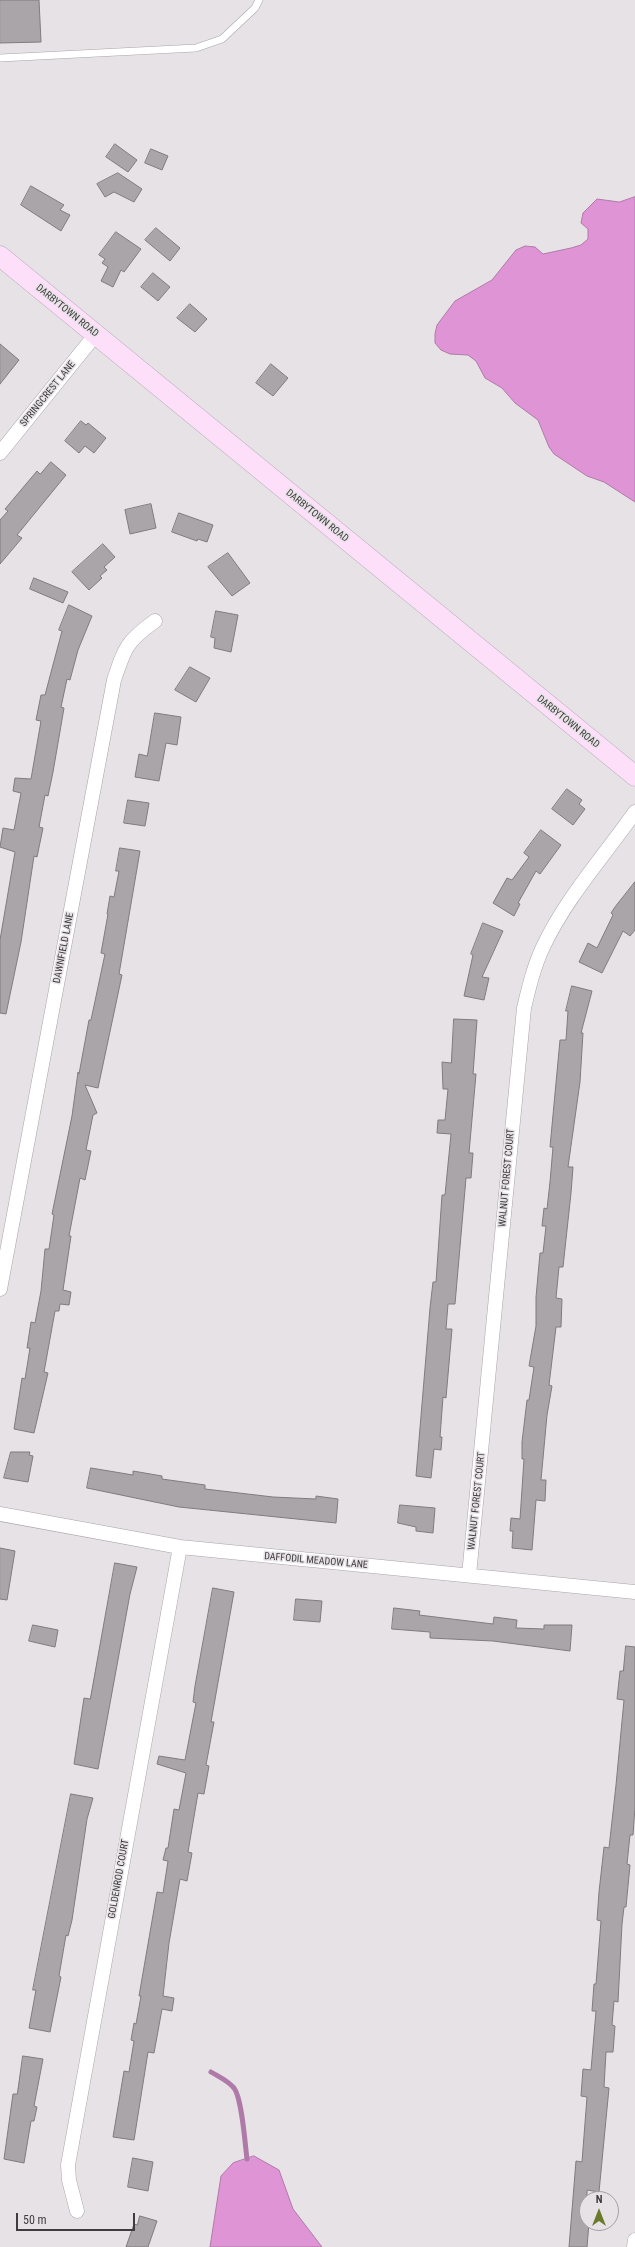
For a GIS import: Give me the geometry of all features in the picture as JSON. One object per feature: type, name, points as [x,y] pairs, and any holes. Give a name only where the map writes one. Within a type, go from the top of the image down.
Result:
[{"type":"main road","name":"DARBYTOWN ROAD","points":[[0,256],[635,776]]},
{"type":"street","name":"SPRINGCREST LANE","points":[[0,453],[96,334]]},
{"type":"street","name":"DAWNFIELD LANE","points":[[0,1289],[114,680],[126,647],[134,637],[155,621]]},
{"type":"street","name":"WALNUT FOREST COURT","points":[[469,1575],[524,1008],[530,982],[542,948],[553,926],[635,812]]},
{"type":"street","name":"DAFFODIL MEADOW LANE","points":[[0,1514],[180,1547],[635,1592]]},
{"type":"street","name":"GOLDENROD COURT","points":[[77,2211],[69,2180],[68,2165],[180,1547]]},
{"type":"street","points":[[634,2247],[635,2240]]},
{"type":"lane","points":[[0,58],[196,48],[222,39],[255,8],[259,0]]},
{"type":"shaded area","points":[[635,197],[635,502],[604,482],[587,476],[554,454],[549,447],[538,420],[515,403],[502,388],[485,378],[476,361],[468,355],[450,354],[441,350],[435,343],[435,334],[437,325],[455,301],[492,280],[516,250],[525,246],[535,247],[543,254],[581,245],[588,239],[588,229],[581,223],[583,213],[597,199],[619,202]]},
{"type":"shaded area","points":[[254,2156],[279,2170],[293,2209],[322,2247],[210,2247],[221,2176],[233,2163]]},
{"type":"building","points":[[0,0],[39,0],[41,42],[0,43]]},
{"type":"building","points":[[115,144],[137,160],[128,172],[106,157]]},
{"type":"building","points":[[151,149],[168,156],[162,170],[145,163]]},
{"type":"building","points":[[118,173],[142,189],[134,202],[114,192],[105,197],[97,184]]},
{"type":"building","points":[[31,186],[64,205],[60,210],[70,215],[61,231],[21,205]]},
{"type":"building","points":[[156,228],[180,248],[170,261],[145,240]]},
{"type":"building","points":[[116,232],[141,249],[124,272],[121,270],[113,287],[101,281],[108,267],[102,263],[105,259],[99,255]]},
{"type":"building","points":[[153,273],[170,287],[158,301],[141,287]]},
{"type":"building","points":[[190,304],[207,319],[195,332],[177,318]]},
{"type":"building","points":[[0,344],[19,360],[0,384]]},
{"type":"building","points":[[271,364],[288,378],[273,396],[256,383]]},
{"type":"building","points":[[81,421],[86,425],[88,423],[106,438],[94,453],[85,446],[79,453],[65,441]]},
{"type":"building","points":[[51,462],[66,475],[17,535],[22,538],[0,564],[0,520],[8,511],[5,509],[37,471],[40,474]]},
{"type":"building","points":[[151,504],[156,528],[130,534],[125,510]]},
{"type":"building","points":[[179,513],[213,525],[207,542],[198,539],[197,541],[172,532]]},
{"type":"building","points":[[103,544],[115,557],[104,567],[107,570],[100,576],[102,578],[89,590],[72,572]]},
{"type":"building","points":[[228,553],[250,583],[232,596],[208,567]]},
{"type":"building","points":[[34,578],[68,592],[63,603],[30,589]]},
{"type":"building","points":[[69,605],[92,616],[78,650],[70,680],[67,679],[61,707],[64,708],[53,772],[48,796],[45,795],[39,827],[43,828],[37,857],[34,856],[21,942],[6,1014],[0,1013],[0,940],[15,852],[0,847],[3,828],[14,830],[21,793],[13,791],[15,778],[31,779],[41,721],[36,720],[41,695],[45,695],[62,631],[59,630]]},
{"type":"building","points":[[216,611],[238,615],[231,652],[214,648],[215,638],[211,637]]},
{"type":"building","points":[[190,667],[210,678],[196,702],[175,690]]},
{"type":"building","points":[[155,713],[181,717],[177,745],[166,743],[159,781],[135,777],[139,754],[147,756]]},
{"type":"building","points":[[567,789],[582,800],[579,804],[585,809],[573,825],[552,809]]},
{"type":"building","points":[[128,800],[149,803],[145,826],[124,823]]},
{"type":"building","points":[[541,830],[561,845],[540,874],[536,871],[518,903],[520,904],[514,916],[493,903],[507,878],[512,880],[529,857],[524,853]]},
{"type":"building","points":[[120,848],[140,851],[119,974],[122,975],[98,1088],[85,1085],[97,1113],[93,1115],[86,1150],[91,1151],[85,1180],[80,1178],[69,1236],[71,1236],[63,1290],[71,1292],[69,1305],[60,1304],[59,1311],[55,1311],[44,1372],[48,1373],[34,1433],[14,1429],[22,1378],[25,1379],[30,1348],[27,1348],[31,1322],[35,1323],[41,1291],[45,1249],[49,1249],[54,1215],[52,1214],[72,1116],[78,1072],[79,1074],[89,1020],[91,1020],[105,954],[101,953],[110,896],[114,897],[119,871],[116,871]]},
{"type":"building","points":[[635,882],[635,930],[630,936],[623,931],[602,973],[579,962],[588,943],[597,948],[613,915],[611,913]]},
{"type":"building","points":[[483,923],[503,931],[482,977],[489,978],[484,1000],[464,996],[473,955],[471,954]]},
{"type":"building","points":[[572,986],[592,991],[581,1033],[583,1033],[580,1082],[568,1167],[573,1167],[571,1193],[563,1267],[559,1267],[556,1298],[562,1299],[561,1327],[556,1327],[549,1385],[552,1386],[547,1415],[541,1480],[546,1480],[545,1501],[536,1500],[532,1550],[512,1548],[513,1531],[510,1531],[511,1518],[520,1519],[524,1459],[522,1459],[522,1442],[527,1400],[529,1400],[534,1367],[529,1366],[536,1326],[536,1297],[540,1253],[543,1253],[546,1226],[542,1226],[544,1208],[547,1209],[550,1182],[553,1147],[550,1147],[560,1040],[566,1040],[568,1011],[566,1011]]},
{"type":"building","points":[[454,1019],[477,1020],[473,1074],[476,1074],[469,1153],[473,1153],[471,1178],[466,1178],[455,1304],[448,1304],[446,1329],[452,1329],[446,1398],[443,1397],[440,1437],[442,1437],[441,1450],[434,1449],[431,1478],[416,1476],[430,1308],[433,1282],[436,1282],[442,1195],[445,1195],[451,1134],[437,1133],[438,1120],[445,1120],[448,1089],[443,1089],[442,1062],[451,1063]]},
{"type":"building","points":[[11,1452],[30,1452],[29,1455],[33,1456],[28,1482],[4,1478]]},
{"type":"building","points":[[91,1468],[133,1475],[133,1471],[162,1476],[162,1479],[205,1485],[205,1489],[273,1497],[316,1499],[316,1496],[338,1499],[336,1523],[179,1507],[87,1488]]},
{"type":"building","points":[[400,1505],[435,1508],[433,1533],[416,1531],[416,1527],[398,1523]]},
{"type":"building","points":[[0,1548],[15,1551],[7,1600],[0,1599]]},
{"type":"building","points":[[115,1563],[137,1567],[130,1594],[98,1769],[74,1764],[84,1698],[90,1699]]},
{"type":"building","points":[[213,1588],[234,1592],[211,1722],[214,1722],[206,1765],[209,1766],[204,1794],[198,1793],[188,1852],[192,1853],[187,1881],[180,1879],[169,1943],[163,1996],[174,1998],[172,2011],[162,2009],[154,2053],[148,2052],[134,2140],[113,2137],[124,2071],[129,2072],[134,2041],[131,2040],[134,2023],[136,2024],[141,1996],[139,1996],[157,1892],[163,1893],[168,1861],[163,1860],[166,1848],[168,1848],[174,1809],[179,1810],[186,1773],[157,1764],[159,1756],[185,1760],[196,1703],[193,1702],[195,1686]]},
{"type":"building","points":[[296,1599],[322,1601],[320,1622],[294,1620]]},
{"type":"building","points":[[394,1608],[420,1611],[419,1615],[493,1624],[494,1617],[517,1620],[516,1628],[544,1629],[544,1625],[572,1625],[570,1651],[493,1641],[430,1638],[430,1632],[392,1629]]},
{"type":"building","points":[[33,1625],[58,1630],[55,1647],[29,1641]]},
{"type":"building","points":[[626,1646],[635,1647],[635,1807],[633,1835],[630,1835],[627,1864],[630,1865],[626,1907],[624,1907],[622,1924],[618,2002],[614,2001],[612,2025],[615,2026],[613,2052],[606,2052],[604,2087],[609,2088],[599,2191],[579,2191],[579,2231],[588,2231],[587,2247],[569,2247],[576,2161],[582,2162],[587,2097],[581,2096],[583,2069],[591,2070],[596,2011],[592,2011],[594,1984],[596,1984],[601,1921],[597,1920],[599,1892],[604,1847],[609,1848],[616,1785],[624,1700],[617,1699],[620,1671],[623,1671]]},
{"type":"building","points":[[71,1794],[93,1798],[87,1819],[72,1920],[68,1936],[66,1935],[59,1976],[61,1977],[50,2032],[29,2028],[36,1990],[33,1990]]},
{"type":"building","points":[[23,2056],[43,2059],[34,2106],[37,2107],[34,2121],[31,2121],[24,2163],[4,2159],[13,2094],[17,2094]]},
{"type":"building","points":[[133,2158],[153,2162],[148,2191],[128,2187]]},
{"type":"building","points":[[140,2216],[157,2221],[148,2247],[126,2247],[134,2224],[137,2225]]},
{"type":"waterway","points":[[211,2072],[229,2083],[237,2093],[241,2111],[247,2159]]}]
